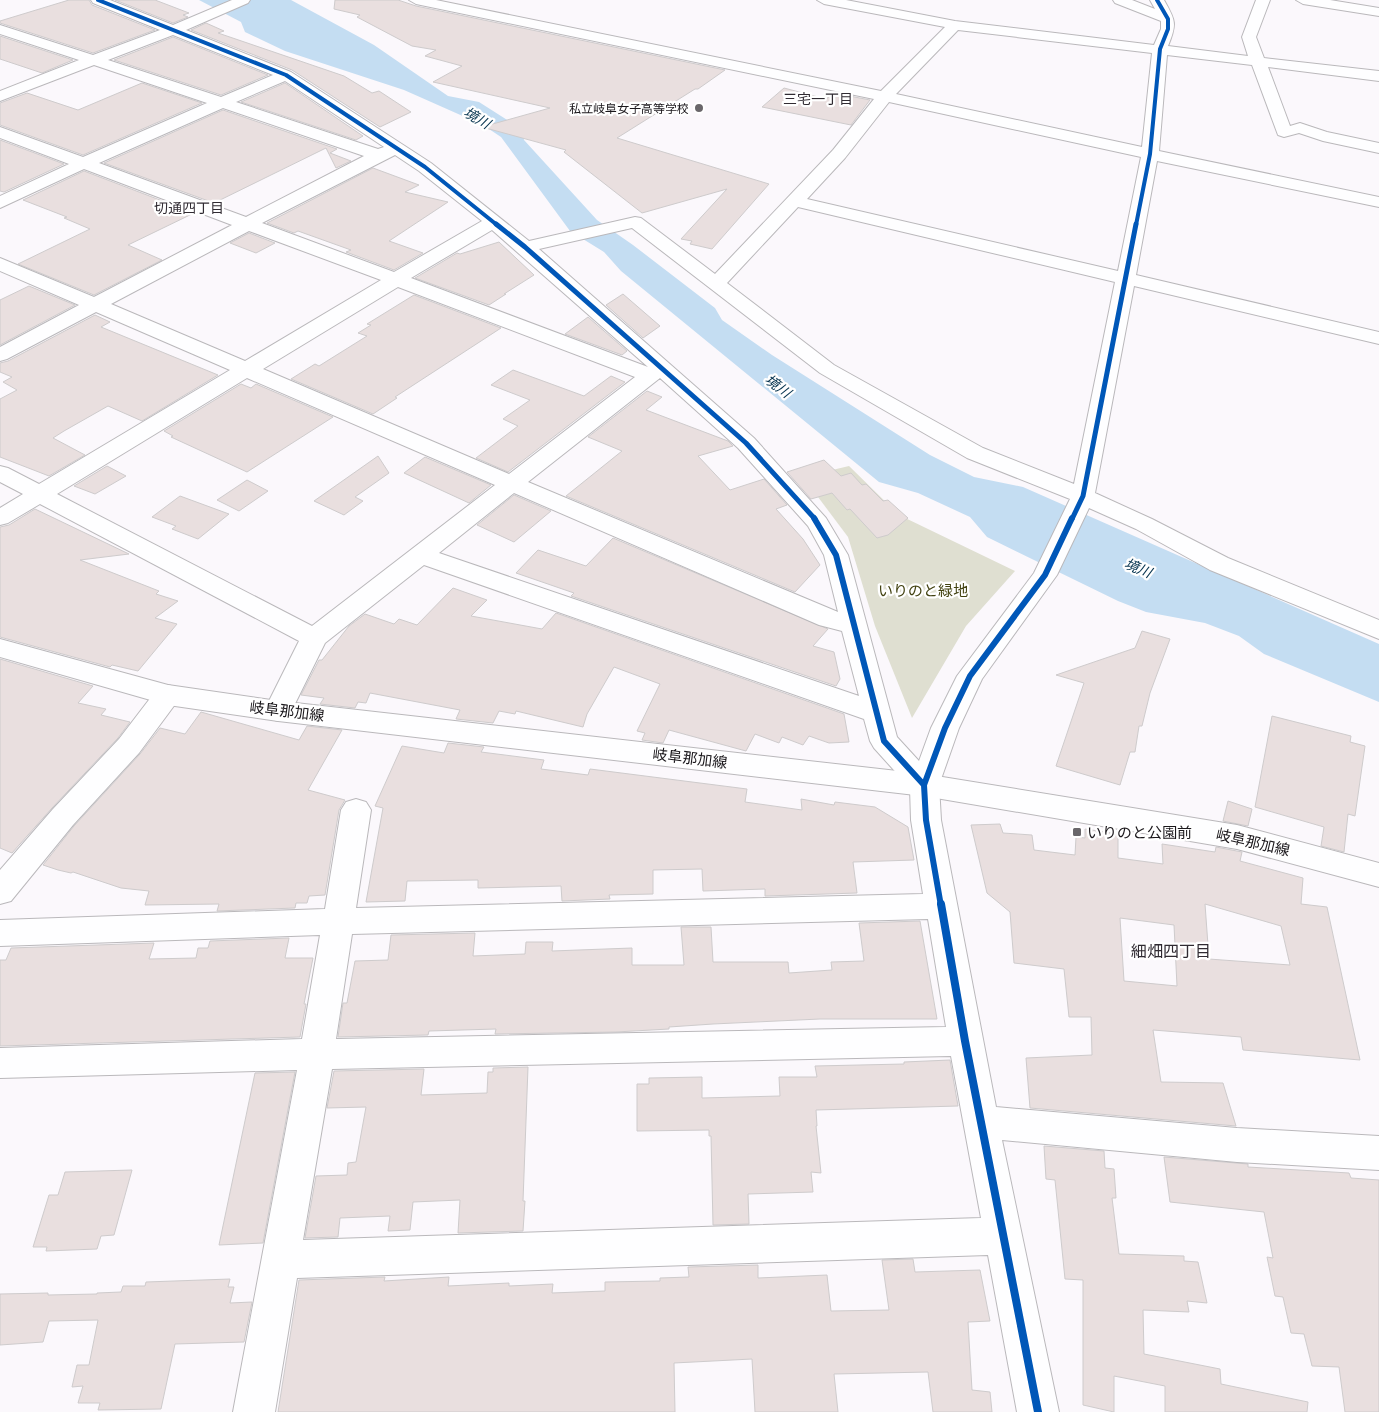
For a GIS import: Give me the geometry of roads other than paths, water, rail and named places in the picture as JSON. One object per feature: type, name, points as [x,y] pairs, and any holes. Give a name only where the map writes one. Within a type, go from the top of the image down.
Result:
[{"type":"street","points":[[98,0],[286,75],[425,167],[525,247],[657,372],[746,443],[818,523],[836,555],[884,741],[924,785]]},
{"type":"street","points":[[0,96],[206,17],[243,0]]},
{"type":"street","points":[[416,0],[1379,202]]},
{"type":"street","points":[[824,0],[955,25],[1160,48],[1379,76]]},
{"type":"street","points":[[1120,0],[1168,19]]},
{"type":"street","points":[[1038,1412],[965,1041],[926,820],[924,785],[944,728],[970,676],[1045,575],[1081,500],[1150,154],[1160,48],[1168,29],[1168,19],[1157,0]]},
{"type":"street","points":[[1263,0],[1249,37],[1284,132],[1300,128],[1322,136],[1379,148]]},
{"type":"street","points":[[1303,0],[1379,12]]},
{"type":"street","points":[[716,284],[840,154],[884,97],[955,25]]},
{"type":"street","points":[[0,29],[378,155]]},
{"type":"street","points":[[0,203],[84,163],[286,75]]},
{"type":"street","points":[[0,132],[395,279],[657,372]]},
{"type":"street","points":[[0,355],[378,155],[397,148]]},
{"type":"street","points":[[794,201],[1379,338]]},
{"type":"street","points":[[525,247],[635,222],[827,369],[920,423],[976,453],[1081,500],[1144,524],[1219,564],[1379,630]]},
{"type":"street","points":[[0,518],[395,279],[483,227],[496,223]]},
{"type":"street","points":[[0,264],[828,619],[853,624]]},
{"type":"street","points":[[278,711],[314,638],[657,372]]},
{"type":"street","points":[[0,473],[314,638]]},
{"type":"street","points":[[421,555],[877,713]]},
{"type":"street","name":"岐阜那加線","points":[[0,648],[37,660],[168,695],[278,711],[924,785],[1237,837],[1379,875]]},
{"type":"street","points":[[0,892],[63,817],[130,746],[168,695]]},
{"type":"street","points":[[254,1412],[318,1054],[356,810]]},
{"type":"street","points":[[0,933],[339,921],[941,906]]},
{"type":"street","points":[[0,1063],[318,1054],[965,1041]]},
{"type":"street","points":[[982,1122],[1237,1145],[1379,1153]]},
{"type":"street","points":[[280,1260],[1004,1236]]},
{"type":"water","name":"境川","points":[[199,0],[291,0],[374,45],[448,96],[479,102],[515,125],[523,135],[524,140],[597,220],[715,308],[722,320],[772,355],[930,455],[974,477],[1023,487],[1379,644],[1379,702],[1264,654],[1239,636],[1205,623],[1146,612],[1118,601],[987,537],[970,517],[918,493],[879,482],[621,271],[604,252],[570,231],[501,137],[483,125],[404,90],[285,51],[245,32],[241,22]]},
{"type":"place","name":"私立岐阜女子高等学校","points":[[699,108]]},
{"type":"place","name":"いりのと公園前","points":[[1077,832]]},
{"type":"district","name":"三宅一丁目","points":[[818,99]]},
{"type":"district","name":"切通四丁目","points":[[189,208]]},
{"type":"district","name":"細畑四丁目","points":[[1171,951]]},
{"type":"park label","name":"いりのと緑地","points":[[923,590]]}]
